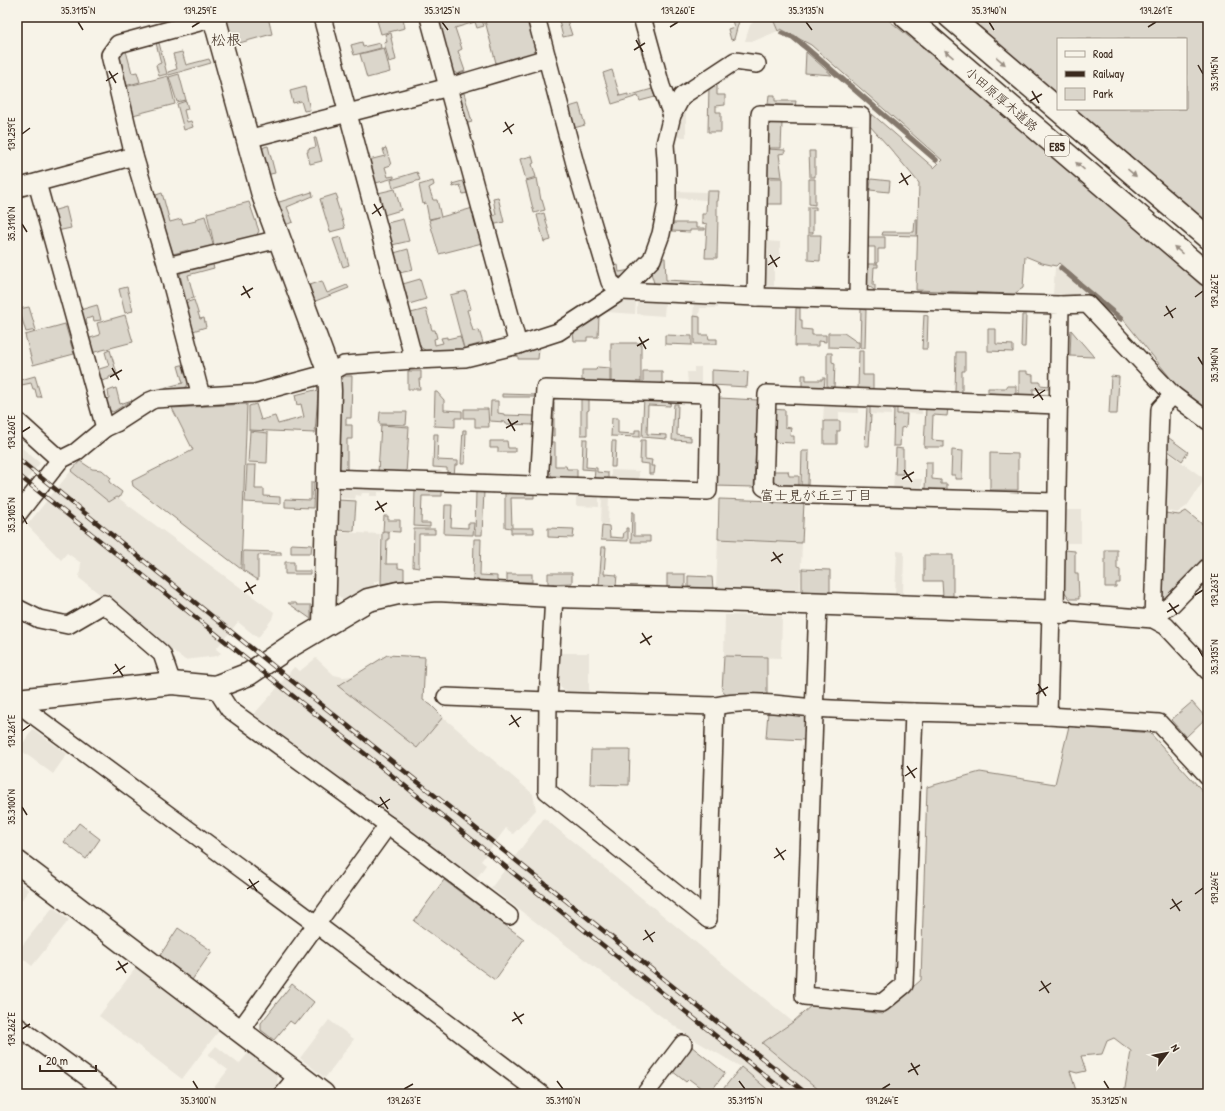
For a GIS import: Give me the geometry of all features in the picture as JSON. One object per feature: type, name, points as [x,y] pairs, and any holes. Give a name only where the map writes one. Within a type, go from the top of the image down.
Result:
[{"type":"main road","points":[[214,17],[263,196],[329,373],[324,625]]},
{"type":"main road","name":"小田原厚木道路","points":[[906,17],[1208,275]]},
{"type":"main road","name":"E85","points":[[950,17],[1057,109]]},
{"type":"main road","name":"E85","points":[[1059,110],[1208,238]]},
{"type":"main road","points":[[17,700],[172,683],[215,687],[249,674],[324,625],[368,600],[398,593],[437,590],[554,596],[818,603],[1057,612]]},
{"type":"main road","points":[[17,862],[323,1094]]},
{"type":"main road","points":[[286,1094],[300,1077]]},
{"type":"street","points":[[200,396],[167,266],[134,156],[110,55],[118,44],[214,17]]},
{"type":"street","points":[[322,17],[414,360]]},
{"type":"street","points":[[429,17],[518,345]]},
{"type":"street","points":[[536,17],[578,174],[610,282],[621,291],[756,297],[1087,304],[1173,395],[1208,421]]},
{"type":"street","points":[[642,17],[661,86],[672,115]]},
{"type":"street","points":[[247,139],[449,87],[546,58]]},
{"type":"street","points":[[17,516],[60,460],[76,452],[105,428],[150,400],[254,393],[329,373],[344,365],[465,358],[518,345],[558,332],[621,291],[652,259],[661,234],[667,203],[665,144],[672,115],[682,96],[735,62],[757,64]]},
{"type":"street","points":[[756,297],[760,114],[861,116],[858,299]]},
{"type":"street","points":[[17,188],[134,156]]},
{"type":"street","points":[[37,183],[105,428]]},
{"type":"street","points":[[167,266],[279,239]]},
{"type":"street","points":[[1048,716],[1057,612],[1060,304]]},
{"type":"street","points":[[327,478],[539,484],[708,491],[710,394],[545,389],[539,484]]},
{"type":"street","points":[[1057,502],[777,494],[764,487],[766,394],[1059,405]]},
{"type":"street","points":[[1153,619],[1160,409],[1173,395]]},
{"type":"street","points":[[17,421],[60,460]]},
{"type":"street","points":[[1153,619],[1172,604],[1208,567]]},
{"type":"street","points":[[554,596],[548,701],[547,791],[708,919],[715,706]]},
{"type":"street","points":[[818,603],[804,996],[882,1003],[904,984],[914,712]]},
{"type":"street","points":[[17,608],[39,619],[68,625],[104,604],[162,654],[172,683]]},
{"type":"street","points":[[1057,612],[1153,619],[1166,626],[1208,672]]},
{"type":"street","points":[[215,687],[229,709],[388,825],[509,916]]},
{"type":"street","points":[[446,697],[715,706],[728,703],[764,704],[814,708],[1048,716],[1159,723],[1208,776]]},
{"type":"street","points":[[17,703],[316,924],[541,1094]]},
{"type":"street","points":[[240,1030],[388,825]]},
{"type":"street","points":[[17,1026],[110,1094]]},
{"type":"street","points":[[645,1094],[683,1044]]},
{"type":"shaded area","points":[[759,17],[772,17],[778,31],[754,41],[745,41],[750,25]]},
{"type":"shaded area","points":[[682,110],[686,110],[686,137],[673,137]]},
{"type":"shaded area","points":[[675,191],[706,192],[706,200],[675,198]]},
{"type":"shaded area","points":[[764,241],[780,242],[780,260],[764,259]]},
{"type":"shaded area","points":[[763,261],[774,261],[774,286],[768,286],[763,281]]},
{"type":"shaded area","points":[[1055,268],[1059,268],[1088,296],[1053,294]]},
{"type":"shaded area","points":[[618,301],[636,302],[635,314],[607,312],[608,307]]},
{"type":"shaded area","points":[[637,302],[665,303],[664,316],[637,314]]},
{"type":"shaded area","points":[[694,304],[718,305],[718,308],[700,308],[699,316],[693,316]]},
{"type":"shaded area","points":[[694,367],[701,367],[701,384],[688,384],[687,372],[694,372]]},
{"type":"shaded area","points":[[824,405],[858,406],[858,413],[839,412],[839,421],[823,420]]},
{"type":"shaded area","points":[[871,405],[891,407],[891,415],[870,414]]},
{"type":"shaded area","points":[[898,407],[922,409],[922,414],[898,413]]},
{"type":"shaded area","points":[[17,439],[23,444],[22,448],[40,463],[20,488],[22,491],[17,496]]},
{"type":"shaded area","points":[[1164,450],[1205,479],[1187,506],[1177,513],[1162,509]]},
{"type":"shaded area","points":[[611,470],[639,471],[639,480],[611,480]]},
{"type":"shaded area","points":[[71,471],[109,502],[117,497],[274,612],[272,619],[258,638],[238,622],[216,649],[221,653],[217,656],[185,660],[79,578],[81,563],[67,553],[61,560],[27,525]]},
{"type":"shaded area","points":[[894,475],[902,475],[903,479],[922,479],[922,490],[893,490]]},
{"type":"shaded area","points":[[343,486],[384,488],[383,492],[378,492],[378,496],[370,496],[370,493],[362,493],[361,496],[356,495],[355,499],[336,498],[336,492]]},
{"type":"shaded area","points":[[576,493],[599,494],[599,507],[576,506]]},
{"type":"shaded area","points":[[602,495],[609,495],[608,524],[601,524]]},
{"type":"shaded area","points":[[1067,510],[1081,510],[1081,543],[1067,543]]},
{"type":"shaded area","points":[[338,532],[380,534],[380,580],[374,582],[374,586],[343,600],[336,593]]},
{"type":"shaded area","points":[[718,539],[802,543],[800,592],[716,590]]},
{"type":"shaded area","points":[[897,551],[904,552],[903,594],[895,594]]},
{"type":"shaded area","points":[[725,615],[782,616],[781,658],[724,656]]},
{"type":"shaded area","points":[[560,653],[589,653],[589,693],[570,693],[560,687]]},
{"type":"shaded area","points":[[316,658],[334,675],[343,677],[354,676],[339,686],[417,748],[443,717],[533,794],[536,810],[513,834],[506,828],[481,861],[486,865],[476,879],[254,714],[294,667],[300,671]]},
{"type":"shaded area","points":[[33,729],[67,754],[53,774],[19,749]]},
{"type":"shaded area","points":[[544,818],[793,1022],[762,1043],[824,1094],[773,1094],[741,1067],[691,1038],[491,888]]},
{"type":"shaded area","points":[[17,881],[29,890],[17,906]]},
{"type":"shaded area","points":[[53,907],[69,920],[32,966],[17,954],[17,952]]},
{"type":"shaded area","points":[[138,965],[221,1028],[182,1079],[99,1016]]},
{"type":"shaded area","points":[[329,1020],[354,1039],[325,1078],[300,1058]]},
{"type":"shaded area","points":[[216,1046],[239,1064],[249,1052],[278,1073],[277,1086],[271,1094],[209,1094],[228,1070],[208,1055]]},
{"type":"green space","points":[[268,17],[272,34],[232,45],[225,18]]},
{"type":"green space","points":[[376,17],[416,17],[403,20],[405,28],[381,34]]},
{"type":"green space","points":[[436,17],[481,17],[484,26],[477,28],[475,22],[455,28],[462,49],[458,51],[465,71],[457,74],[450,69]]},
{"type":"green space","points":[[484,17],[528,17],[536,47],[533,54],[496,63]]},
{"type":"green space","points":[[558,17],[566,17],[572,35],[563,37]]},
{"type":"green space","points":[[731,17],[739,17],[739,21],[734,39],[731,40],[728,29],[734,27]]},
{"type":"green space","points":[[772,17],[885,17],[1208,284],[1208,409],[1176,385],[1123,319],[1059,263],[1056,266],[1042,263],[1025,256],[1023,288],[1014,294],[916,290],[919,183],[868,124],[872,114],[934,168],[942,160],[811,45],[781,29],[778,31]]},
{"type":"green space","points":[[967,17],[1208,17],[1208,223],[1075,110],[1187,110],[1187,38],[1057,38],[1057,94]]},
{"type":"green space","points":[[391,33],[396,60],[389,62],[384,43],[387,42],[385,34]]},
{"type":"green space","points":[[362,42],[363,47],[380,43],[381,48],[354,55],[351,45]]},
{"type":"green space","points":[[156,43],[159,43],[167,74],[159,76],[156,65],[161,63]]},
{"type":"green space","points":[[384,48],[390,72],[367,78],[360,54]]},
{"type":"green space","points":[[126,51],[132,73],[137,72],[140,82],[125,86],[118,60],[121,53]]},
{"type":"green space","points":[[182,52],[186,65],[209,59],[211,63],[169,75],[168,72],[177,69],[173,54]]},
{"type":"green space","points":[[806,52],[832,75],[805,73]]},
{"type":"green space","points":[[612,70],[620,96],[628,94],[628,96],[652,89],[655,97],[640,101],[638,96],[612,104],[603,73]]},
{"type":"green space","points":[[179,74],[186,100],[177,102],[169,77]]},
{"type":"green space","points":[[168,76],[175,104],[133,115],[125,87]]},
{"type":"green space","points":[[717,81],[717,95],[725,95],[725,105],[716,106],[716,112],[721,112],[721,132],[708,132],[709,86]]},
{"type":"green space","points":[[305,87],[310,110],[304,111],[301,101],[293,103],[290,91]]},
{"type":"green space","points":[[464,93],[472,122],[464,124],[459,103],[461,94]]},
{"type":"green space","points":[[769,95],[775,95],[775,101],[796,101],[795,107],[768,104]]},
{"type":"green space","points":[[186,101],[188,109],[184,110],[187,122],[191,121],[193,127],[184,130],[177,104]]},
{"type":"green space","points":[[579,104],[585,125],[574,128],[569,107]]},
{"type":"green space","points":[[773,121],[782,123],[781,148],[767,148],[767,128]]},
{"type":"green space","points":[[314,138],[316,138],[322,161],[310,164],[307,152],[308,149],[316,147]]},
{"type":"green space","points":[[268,146],[275,173],[266,175],[260,153],[264,147]]},
{"type":"green space","points":[[386,148],[391,165],[385,167],[388,177],[394,176],[394,178],[376,183],[369,160],[385,156],[383,149]]},
{"type":"green space","points":[[767,149],[785,150],[785,153],[779,154],[782,177],[766,176]]},
{"type":"green space","points":[[809,151],[815,151],[815,177],[810,177]]},
{"type":"green space","points":[[532,156],[534,163],[532,164],[536,177],[526,180],[520,159]]},
{"type":"green space","points":[[417,172],[420,180],[393,188],[391,180]]},
{"type":"green space","points":[[537,178],[541,200],[545,210],[534,213],[526,181]]},
{"type":"green space","points":[[766,178],[782,178],[782,204],[766,204]]},
{"type":"green space","points":[[809,179],[815,179],[815,205],[809,204]]},
{"type":"green space","points":[[871,179],[890,181],[889,192],[870,190]]},
{"type":"green space","points":[[466,180],[473,204],[471,205],[467,193],[463,194],[460,185],[453,187],[452,184]]},
{"type":"green space","points":[[433,181],[434,185],[429,188],[433,200],[437,200],[441,217],[473,208],[482,243],[439,254],[429,220],[439,217],[429,219],[426,203],[423,204],[419,185]]},
{"type":"green space","points":[[395,189],[401,210],[384,215],[378,193]]},
{"type":"green space","points":[[707,191],[719,191],[717,201],[717,258],[705,258],[707,224],[702,223],[702,214],[706,214]]},
{"type":"green space","points":[[312,192],[313,196],[287,207],[293,222],[285,225],[276,203]]},
{"type":"green space","points":[[162,193],[170,222],[181,219],[183,224],[196,221],[195,219],[205,216],[214,248],[190,255],[188,250],[173,254],[156,195]]},
{"type":"green space","points":[[336,194],[338,199],[336,200],[345,228],[330,232],[320,199]]},
{"type":"green space","points":[[498,197],[504,222],[492,225],[490,216],[496,215],[493,198]]},
{"type":"green space","points":[[249,202],[259,231],[255,238],[215,249],[207,213]]},
{"type":"green space","points":[[66,207],[71,228],[57,231],[52,211]]},
{"type":"green space","points":[[808,207],[816,207],[816,210],[813,210],[813,233],[808,233]]},
{"type":"green space","points":[[544,213],[551,240],[544,242],[537,215]]},
{"type":"green space","points":[[403,219],[409,241],[392,245],[387,223]]},
{"type":"green space","points":[[915,219],[917,219],[917,236],[882,235],[883,232],[914,232]]},
{"type":"green space","points":[[673,223],[696,223],[696,228],[705,228],[705,230],[690,230],[690,232],[672,231]]},
{"type":"green space","points":[[808,235],[821,235],[820,261],[808,260]]},
{"type":"green space","points":[[341,237],[349,265],[343,267],[333,239]]},
{"type":"green space","points":[[868,237],[885,237],[885,249],[878,249],[878,263],[875,263],[875,247],[868,247]]},
{"type":"green space","points":[[609,244],[614,266],[618,265],[619,272],[631,270],[624,276],[616,276],[606,245]]},
{"type":"green space","points":[[408,249],[413,270],[399,273],[394,253]]},
{"type":"green space","points":[[661,258],[665,258],[666,280],[703,282],[704,286],[655,286],[650,270]]},
{"type":"green space","points":[[212,262],[214,268],[188,275],[194,298],[186,300],[180,275],[182,270]]},
{"type":"green space","points":[[866,264],[878,264],[878,267],[874,267],[873,285],[875,285],[875,290],[865,283]]},
{"type":"green space","points":[[420,279],[426,299],[409,304],[403,284]]},
{"type":"green space","points":[[322,281],[327,293],[347,285],[349,288],[313,302],[307,286]]},
{"type":"green space","points":[[127,287],[133,311],[125,313],[119,289]]},
{"type":"green space","points":[[466,291],[471,309],[467,310],[473,331],[479,330],[483,343],[464,348],[450,295]]},
{"type":"green space","points":[[194,300],[200,319],[204,318],[206,327],[193,331],[185,303]]},
{"type":"green space","points":[[97,305],[101,320],[94,321],[93,317],[86,319],[87,325],[84,325],[80,310]]},
{"type":"green space","points":[[29,307],[36,330],[26,332],[19,309]]},
{"type":"green space","points":[[796,308],[800,308],[802,329],[812,330],[812,335],[826,335],[826,342],[818,341],[818,346],[795,346]]},
{"type":"green space","points":[[426,309],[432,330],[435,330],[437,338],[434,339],[435,345],[443,343],[441,338],[447,337],[447,339],[460,336],[464,349],[429,353],[419,346],[411,313]]},
{"type":"green space","points":[[861,309],[866,310],[865,348],[860,348]]},
{"type":"green space","points":[[125,315],[133,342],[91,353],[87,339],[100,335],[97,323]]},
{"type":"green space","points":[[924,315],[928,316],[927,349],[922,349]]},
{"type":"green space","points":[[1022,315],[1026,315],[1025,347],[1021,347]]},
{"type":"green space","points":[[599,316],[598,337],[587,337],[587,341],[574,341],[573,331]]},
{"type":"green space","points":[[694,316],[700,317],[700,335],[708,335],[709,339],[717,339],[717,344],[694,344]]},
{"type":"green space","points":[[65,324],[74,354],[33,365],[25,335]]},
{"type":"green space","points":[[988,329],[996,329],[996,344],[1013,345],[1013,352],[988,351]]},
{"type":"green space","points":[[1071,330],[1094,357],[1070,356]]},
{"type":"green space","points":[[828,333],[844,333],[859,342],[859,348],[828,347]]},
{"type":"green space","points":[[665,335],[692,336],[692,345],[665,344]]},
{"type":"green space","points":[[611,343],[641,343],[641,382],[611,382]]},
{"type":"green space","points":[[539,348],[538,359],[518,359],[518,356],[514,356],[514,354]]},
{"type":"green space","points":[[110,350],[117,374],[109,377],[109,379],[98,382],[96,370],[109,366],[105,352]]},
{"type":"green space","points":[[859,351],[863,351],[863,375],[873,375],[873,390],[858,390]]},
{"type":"green space","points":[[956,352],[965,352],[965,371],[962,371],[962,392],[955,392]]},
{"type":"green space","points":[[827,353],[832,353],[832,362],[835,363],[834,388],[827,388]]},
{"type":"green space","points":[[185,364],[190,382],[185,388],[155,390],[183,383],[178,366]]},
{"type":"green space","points":[[597,367],[610,368],[610,382],[582,381],[582,370],[596,370]]},
{"type":"green space","points":[[712,370],[748,372],[747,387],[712,385]]},
{"type":"green space","points":[[408,371],[421,371],[421,379],[419,379],[420,389],[408,389]]},
{"type":"green space","points":[[643,371],[662,371],[662,384],[643,383]]},
{"type":"green space","points":[[1019,371],[1027,371],[1027,374],[1033,375],[1033,382],[1040,382],[1040,385],[1050,386],[1050,389],[1033,389],[1033,396],[1019,395]]},
{"type":"green space","points":[[802,375],[806,375],[806,380],[822,380],[822,378],[825,378],[824,389],[802,389]]},
{"type":"green space","points":[[35,376],[41,397],[37,397],[35,389],[33,389],[31,383],[17,386],[17,381]]},
{"type":"green space","points":[[344,376],[352,376],[351,418],[346,418],[346,425],[352,425],[352,439],[347,439],[347,471],[343,471],[337,466],[340,383]]},
{"type":"green space","points":[[1111,376],[1119,377],[1117,414],[1109,414]]},
{"type":"green space","points":[[1007,386],[1016,386],[1016,395],[988,395],[988,388],[1007,388]]},
{"type":"green space","points":[[116,388],[120,404],[132,400],[113,412],[106,409],[103,400],[109,398],[108,391]]},
{"type":"green space","points":[[315,390],[318,393],[315,433],[249,430],[249,406],[256,404],[261,420],[275,416],[278,424],[304,417],[301,404],[297,405],[295,395]]},
{"type":"green space","points":[[435,392],[437,392],[444,400],[444,410],[462,411],[462,418],[455,418],[455,427],[434,426]]},
{"type":"green space","points":[[502,394],[536,395],[536,397],[502,397]]},
{"type":"green space","points":[[644,398],[671,400],[670,406],[648,405],[647,434],[667,435],[667,439],[642,437]]},
{"type":"green space","points":[[719,398],[758,400],[754,487],[715,486]]},
{"type":"green space","points":[[581,399],[589,399],[589,410],[587,411],[587,435],[581,435]]},
{"type":"green space","points":[[491,401],[498,401],[498,413],[504,415],[535,416],[535,425],[506,424],[505,422],[490,421]]},
{"type":"green space","points":[[551,403],[554,403],[554,436],[550,436]]},
{"type":"green space","points":[[247,404],[241,569],[133,486],[132,481],[193,450],[172,408]]},
{"type":"green space","points":[[674,404],[678,404],[677,435],[691,437],[691,441],[672,440]]},
{"type":"green space","points":[[867,406],[870,406],[871,415],[869,446],[865,446]]},
{"type":"green space","points":[[894,407],[897,407],[897,414],[907,414],[906,427],[901,428],[900,446],[893,446]]},
{"type":"green space","points":[[926,407],[948,408],[947,416],[933,415],[932,440],[944,441],[944,447],[924,447]]},
{"type":"green space","points":[[464,409],[488,409],[489,427],[475,427],[475,418],[464,418]]},
{"type":"green space","points":[[772,409],[785,410],[785,427],[791,428],[790,436],[794,436],[794,443],[771,442]]},
{"type":"green space","points":[[380,412],[407,412],[406,425],[379,424]]},
{"type":"green space","points":[[612,418],[618,418],[618,433],[635,434],[635,430],[640,430],[640,437],[611,436]]},
{"type":"green space","points":[[824,421],[840,421],[840,431],[837,431],[837,444],[824,444]]},
{"type":"green space","points":[[381,425],[409,427],[406,474],[378,472]]},
{"type":"green space","points":[[463,430],[466,430],[465,464],[461,464]]},
{"type":"green space","points":[[250,431],[268,433],[267,463],[248,462]]},
{"type":"green space","points":[[434,434],[438,434],[437,460],[458,461],[458,465],[455,465],[454,476],[447,476],[447,468],[433,467]]},
{"type":"green space","points":[[1165,435],[1188,452],[1182,461],[1164,448]]},
{"type":"green space","points":[[583,439],[587,439],[586,467],[597,468],[597,472],[608,473],[608,480],[594,480],[595,470],[582,469]]},
{"type":"green space","points":[[641,440],[645,440],[645,459],[652,460],[651,466],[655,466],[654,474],[649,474],[649,464],[640,463]]},
{"type":"green space","points":[[490,441],[507,441],[508,448],[515,448],[515,452],[498,452],[498,448],[490,448]]},
{"type":"green space","points":[[612,441],[616,441],[615,467],[611,467]]},
{"type":"green space","points":[[548,442],[555,442],[555,466],[566,466],[567,469],[577,469],[577,478],[552,477],[548,468]]},
{"type":"green space","points":[[896,448],[903,449],[903,474],[895,474]]},
{"type":"green space","points":[[952,450],[963,451],[962,479],[955,479],[955,475],[951,475]]},
{"type":"green space","points":[[802,451],[809,451],[808,485],[801,485]]},
{"type":"green space","points":[[990,453],[1018,454],[1018,490],[990,490]]},
{"type":"green space","points":[[80,461],[92,469],[102,470],[111,478],[109,482],[122,492],[119,498],[117,497],[109,502],[71,471]]},
{"type":"green space","points":[[926,462],[932,462],[932,479],[941,480],[941,484],[947,484],[947,490],[925,489]]},
{"type":"green space","points":[[247,465],[256,465],[255,489],[264,489],[264,496],[280,497],[280,504],[245,502]]},
{"type":"green space","points":[[773,471],[788,471],[789,476],[799,476],[799,485],[777,485],[773,479]]},
{"type":"green space","points":[[311,482],[314,482],[313,508],[285,507],[285,499],[311,500]]},
{"type":"green space","points":[[415,490],[442,490],[442,496],[422,496],[421,523],[430,523],[430,527],[414,526]]},
{"type":"green space","points":[[476,491],[484,491],[482,535],[475,535]]},
{"type":"green space","points":[[505,493],[534,493],[534,498],[511,498],[512,528],[534,528],[534,533],[511,533],[511,528],[505,527]]},
{"type":"green space","points":[[719,499],[804,502],[802,543],[718,539]]},
{"type":"green space","points":[[337,500],[356,501],[354,531],[336,530]]},
{"type":"green space","points":[[445,505],[452,505],[451,527],[468,528],[468,523],[474,523],[473,535],[444,534]]},
{"type":"green space","points":[[1186,511],[1207,528],[1203,533],[1208,537],[1208,557],[1187,579],[1161,602],[1165,513],[1179,515]]},
{"type":"green space","points":[[632,512],[634,512],[634,536],[650,536],[650,542],[631,542]]},
{"type":"green space","points":[[384,516],[388,516],[388,520],[400,520],[400,532],[383,531]]},
{"type":"green space","points":[[602,525],[609,526],[610,537],[623,538],[626,528],[628,528],[628,541],[601,540]]},
{"type":"green space","points":[[548,528],[574,529],[573,538],[548,537]]},
{"type":"green space","points":[[414,529],[435,529],[435,534],[419,534],[419,568],[413,567]]},
{"type":"green space","points":[[382,532],[389,533],[389,539],[387,539],[386,564],[398,564],[398,568],[404,569],[404,580],[381,584]]},
{"type":"green space","points":[[474,539],[481,539],[480,575],[497,576],[497,582],[473,581]]},
{"type":"green space","points":[[291,544],[312,545],[311,553],[291,553]]},
{"type":"green space","points":[[602,547],[606,547],[604,574],[617,575],[616,586],[599,585]]},
{"type":"green space","points":[[1065,550],[1075,551],[1075,573],[1078,573],[1079,599],[1070,599],[1064,591]]},
{"type":"green space","points":[[1105,550],[1117,550],[1117,569],[1120,570],[1120,583],[1116,583],[1116,587],[1105,587]]},
{"type":"green space","points":[[243,551],[281,552],[281,555],[258,555],[258,580],[243,570]]},
{"type":"green space","points":[[924,555],[953,555],[953,596],[943,597],[942,581],[924,581]]},
{"type":"green space","points":[[285,562],[294,562],[294,571],[310,571],[310,574],[285,574]]},
{"type":"green space","points":[[802,569],[830,570],[830,593],[802,592]]},
{"type":"green space","points":[[548,573],[572,573],[572,583],[548,584]]},
{"type":"green space","points":[[507,574],[532,574],[532,582],[507,582]]},
{"type":"green space","points":[[667,574],[685,574],[685,588],[667,588]]},
{"type":"green space","points":[[688,576],[712,577],[713,588],[688,587]]},
{"type":"green space","points":[[288,603],[296,603],[297,605],[311,605],[311,619]]},
{"type":"green space","points":[[387,655],[425,657],[423,700],[431,705],[443,717],[417,748],[338,686]]},
{"type":"green space","points":[[724,656],[767,657],[767,697],[730,698],[722,691]]},
{"type":"green space","points":[[1192,702],[1206,718],[1186,737],[1171,720]]},
{"type":"green space","points":[[768,712],[807,714],[805,740],[766,738]]},
{"type":"green space","points":[[1069,726],[1150,733],[1208,797],[1208,1094],[1124,1094],[1131,1051],[1114,1038],[1107,1041],[1102,1054],[1081,1056],[1086,1071],[1077,1073],[1070,1071],[1077,1094],[824,1094],[762,1043],[793,1022],[813,1004],[882,1014],[921,980],[927,787],[980,772],[1055,784]]},
{"type":"green space","points":[[591,750],[630,750],[629,785],[590,784]]},
{"type":"green space","points":[[79,823],[100,839],[86,859],[64,842]]},
{"type":"green space","points":[[444,880],[524,939],[495,980],[414,921]]},
{"type":"green space","points":[[178,928],[212,951],[192,980],[159,957]]},
{"type":"green space","points":[[292,984],[314,1002],[300,1020],[298,1019],[294,1024],[290,1021],[274,1040],[261,1030],[261,1023]]},
{"type":"green space","points":[[691,1046],[725,1073],[709,1094],[689,1079],[686,1082],[672,1071]]},
{"type":"green space","points":[[741,1067],[773,1094],[719,1094]]},
{"type":"waterway","points":[[782,33],[793,37],[804,46],[936,160]]},
{"type":"waterway","points":[[1061,268],[1121,319]]},
{"type":"railway","points":[[17,458],[287,677],[807,1094]]},
{"type":"railway","points":[[17,474],[788,1094]]},
{"type":"district","name":"松根","points":[[226,39]]},
{"type":"district","name":"富士見が丘三丁目","points":[[816,494]]}]
